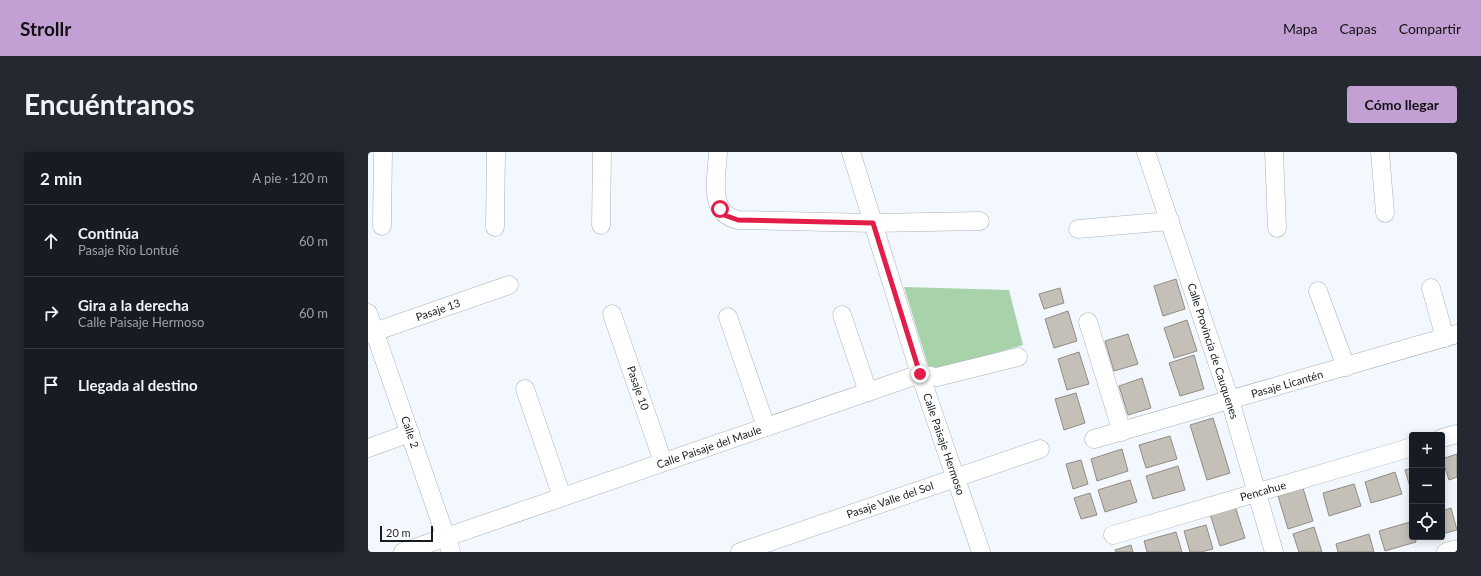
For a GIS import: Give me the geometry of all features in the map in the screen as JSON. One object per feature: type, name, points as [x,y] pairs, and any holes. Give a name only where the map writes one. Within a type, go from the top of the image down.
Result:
[{"type":"street","points":[[382,226],[383,152]]},
{"type":"street","points":[[495,227],[496,152]]},
{"type":"street","points":[[601,225],[602,152]]},
{"type":"street","points":[[718,152],[717,202],[724,215],[730,218],[738,220],[873,223],[980,221]]},
{"type":"street","name":"Calle Paisaje Hermoso","points":[[851,152],[920,374],[981,552]]},
{"type":"street","name":"Calle Provincia de Cauquenes","points":[[1146,152],[1230,400],[1274,552]]},
{"type":"street","points":[[1274,152],[1277,228]]},
{"type":"street","points":[[1380,152],[1385,213]]},
{"type":"street","points":[[1078,229],[1170,221]]},
{"type":"street","name":"Pasaje 13","points":[[371,333],[509,285]]},
{"type":"street","points":[[1431,288],[1451,336]]},
{"type":"street","points":[[1318,291],[1346,366]]},
{"type":"street","name":"Calle 2","points":[[368,313],[371,333],[410,433],[449,545]]},
{"type":"street","name":"Pasaje 10","points":[[612,314],[663,462]]},
{"type":"street","points":[[842,315],[868,392]]},
{"type":"street","points":[[728,317],[766,427]]},
{"type":"street","points":[[1088,322],[1122,432]]},
{"type":"street","name":"Pasaje Licantén","points":[[1094,439],[1451,336]]},
{"type":"street","name":"Calle Paisaje del Maule","points":[[403,552],[449,545],[562,497],[920,374],[937,377],[1018,357]]},
{"type":"street","points":[[526,389],[562,497]]},
{"type":"street","points":[[368,448],[410,433]]},
{"type":"street","points":[[1445,437],[1457,434]]},
{"type":"street","name":"Pencahue","points":[[1113,535],[1409,448]]},
{"type":"street","name":"Pasaje Valle del Sol","points":[[740,552],[1040,449]]},
{"type":"street","points":[[1446,552],[1457,549]]},
{"type":"green space","points":[[904,287],[1009,290],[1023,345],[930,372]]},
{"type":"building","points":[[1176,279],[1185,309],[1163,316],[1154,286]]},
{"type":"building","points":[[1060,288],[1064,303],[1044,309],[1039,294]]},
{"type":"building","points":[[1068,311],[1077,341],[1054,348],[1045,319]]},
{"type":"building","points":[[1187,320],[1197,351],[1174,358],[1164,328]]},
{"type":"building","points":[[1128,334],[1138,364],[1114,371],[1105,341]]},
{"type":"building","points":[[1079,352],[1089,384],[1067,390],[1058,359]]},
{"type":"building","points":[[1194,355],[1204,389],[1180,396],[1169,363]]},
{"type":"building","points":[[1142,378],[1151,408],[1128,415],[1119,386]]},
{"type":"building","points":[[1076,393],[1085,423],[1064,430],[1055,399]]},
{"type":"building","points":[[1213,418],[1230,473],[1207,480],[1190,425]]},
{"type":"building","points":[[1170,436],[1177,459],[1146,468],[1139,445]]},
{"type":"building","points":[[1122,449],[1128,471],[1097,481],[1091,459]]},
{"type":"building","points":[[1457,454],[1457,477],[1449,480],[1445,468],[1445,458]]},
{"type":"building","points":[[1081,460],[1088,484],[1073,489],[1066,464]]},
{"type":"building","points":[[1178,466],[1185,490],[1153,499],[1146,476]]},
{"type":"building","points":[[1409,469],[1409,483],[1405,470]]},
{"type":"building","points":[[1395,472],[1402,494],[1371,503],[1365,482]]},
{"type":"building","points":[[1130,480],[1137,502],[1105,512],[1098,490]]},
{"type":"building","points":[[1354,484],[1361,506],[1329,516],[1323,493]]},
{"type":"building","points":[[1303,488],[1313,521],[1288,529],[1278,496]]},
{"type":"building","points":[[1090,493],[1097,515],[1081,519],[1074,498]]},
{"type":"building","points":[[1235,506],[1245,538],[1220,546],[1210,514]]},
{"type":"building","points":[[1451,508],[1457,530],[1445,533],[1445,510]]},
{"type":"building","points":[[1409,522],[1409,540],[1416,540],[1416,542],[1385,551],[1379,531]]},
{"type":"building","points":[[1206,525],[1213,549],[1201,552],[1190,552],[1184,531]]},
{"type":"building","points":[[1314,527],[1322,552],[1299,552],[1293,534]]},
{"type":"building","points":[[1176,532],[1182,552],[1147,552],[1144,541]]},
{"type":"building","points":[[1369,534],[1374,552],[1338,552],[1336,544]]},
{"type":"building","points":[[1131,545],[1133,552],[1116,552],[1115,550]]},
{"type":"route","points":[[720,209],[724,215],[738,220],[873,223],[920,374]]}]
